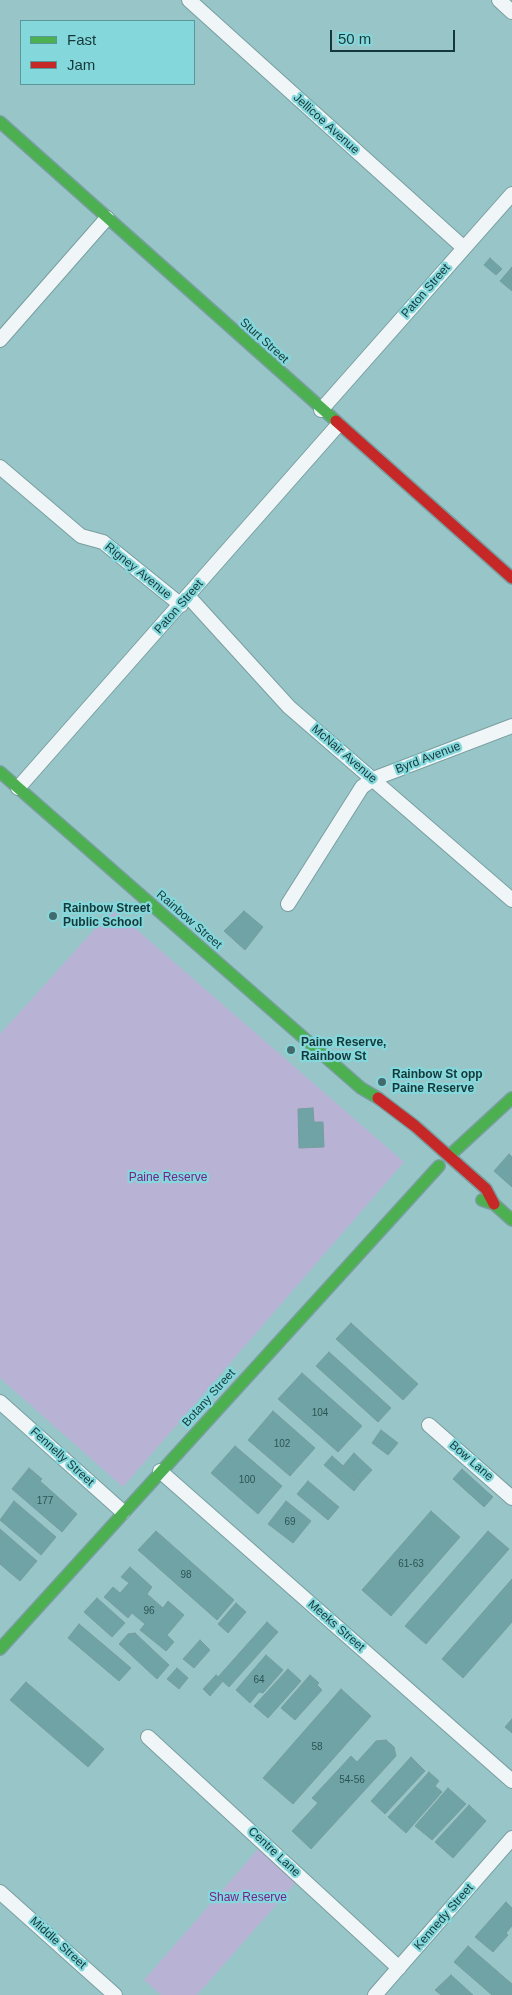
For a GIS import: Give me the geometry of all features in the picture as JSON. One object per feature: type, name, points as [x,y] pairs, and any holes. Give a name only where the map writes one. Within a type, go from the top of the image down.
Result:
[{"type":"street","name":"Jellicoe Avenue","points":[[189,0],[464,248]]},
{"type":"street","points":[[499,0],[512,12]]},
{"type":"street","name":"Sturt Street","points":[[0,122],[321,410],[512,578]]},
{"type":"street","name":"Paton Street","points":[[321,410],[512,194]]},
{"type":"street","points":[[0,340],[106,218]]},
{"type":"street","name":"Paton Street","points":[[18,788],[338,425]]},
{"type":"street","name":"Rigney Avenue","points":[[0,467],[81,536],[103,542],[184,601]]},
{"type":"street","name":"McNair Avenue","points":[[184,601],[290,707],[512,900]]},
{"type":"street","name":"Byrd Avenue","points":[[288,904],[362,787],[373,779],[512,726]]},
{"type":"street","name":"Rainbow Street","points":[[0,772],[361,1088],[389,1105],[486,1189],[494,1204],[512,1220]]},
{"type":"street","name":"Rainbow Street","points":[[361,1088],[381,1115]]},
{"type":"street","points":[[448,1156],[512,1098]]},
{"type":"street","name":"Botany Street","points":[[0,1649],[439,1166]]},
{"type":"street","name":"Rainbow Street","points":[[468,1191],[476,1197],[494,1204]]},
{"type":"street","name":"Fennelly Street","points":[[0,1402],[123,1512]]},
{"type":"street","name":"Bow Lane","points":[[429,1425],[512,1498]]},
{"type":"street","name":"Meeks Street","points":[[160,1471],[512,1782]]},
{"type":"street","name":"Centre Lane","points":[[148,1737],[399,1968]]},
{"type":"street","name":"Kennedy Street","points":[[375,1995],[512,1838]]},
{"type":"street","name":"Middle Street","points":[[0,1892],[115,1995]]},
{"type":"green space","name":"Paine Reserve","points":[[113,909],[404,1162],[123,1487],[0,1378],[0,1034]]},
{"type":"green space","name":"Shaw Reserve","points":[[260,1847],[298,1880],[197,1995],[161,1995],[144,1980]]},
{"type":"building","points":[[490,258],[502,269],[496,275],[484,265]]},
{"type":"building","points":[[512,267],[512,291],[500,281]]},
{"type":"building","points":[[244,911],[263,927],[245,950],[224,931]]},
{"type":"building","points":[[313,1108],[314,1122],[323,1122],[324,1147],[299,1148],[298,1109]]},
{"type":"building","points":[[509,1154],[512,1157],[512,1187],[494,1171]]},
{"type":"building","points":[[351,1323],[418,1384],[403,1400],[336,1339]]},
{"type":"building","points":[[329,1352],[391,1408],[378,1422],[316,1366]]},
{"type":"building","points":[[302,1373],[362,1426],[338,1452],[278,1399]]},
{"type":"building","points":[[273,1411],[315,1448],[290,1476],[248,1440]]},
{"type":"building","points":[[381,1430],[398,1443],[388,1455],[372,1443]]},
{"type":"building","points":[[235,1446],[282,1486],[258,1514],[211,1473]]},
{"type":"building","points":[[354,1453],[372,1470],[361,1482],[343,1466]]},
{"type":"building","points":[[332,1456],[361,1482],[354,1491],[324,1465]]},
{"type":"building","points":[[29,1468],[42,1479],[40,1481],[77,1514],[62,1532],[12,1489]]},
{"type":"building","points":[[462,1469],[493,1497],[484,1507],[453,1479]]},
{"type":"building","points":[[308,1481],[339,1507],[328,1520],[297,1494]]},
{"type":"building","points":[[14,1501],[56,1537],[41,1555],[0,1520]]},
{"type":"building","points":[[286,1501],[311,1521],[293,1543],[268,1524]]},
{"type":"building","points":[[431,1511],[460,1537],[391,1616],[362,1590]]},
{"type":"building","points":[[0,1529],[37,1561],[20,1581],[0,1564]]},
{"type":"building","points":[[156,1531],[234,1600],[217,1620],[138,1550]]},
{"type":"building","points":[[488,1531],[509,1549],[426,1644],[405,1626]]},
{"type":"building","points":[[130,1567],[152,1587],[147,1594],[163,1608],[168,1601],[184,1615],[167,1635],[174,1642],[166,1651],[140,1630],[145,1624],[132,1613],[128,1618],[104,1597],[113,1587],[120,1593],[129,1583],[121,1577]]},
{"type":"building","points":[[512,1579],[512,1622],[463,1678],[442,1659]]},
{"type":"building","points":[[97,1598],[125,1623],[112,1637],[84,1612]]},
{"type":"building","points":[[236,1603],[246,1612],[228,1633],[218,1624]]},
{"type":"building","points":[[267,1622],[278,1632],[229,1687],[218,1677]]},
{"type":"building","points":[[79,1624],[131,1668],[119,1681],[68,1638]]},
{"type":"building","points":[[135,1633],[169,1665],[157,1679],[119,1644],[128,1634]]},
{"type":"building","points":[[200,1640],[210,1650],[194,1668],[183,1659]]},
{"type":"building","points":[[266,1655],[283,1670],[263,1693],[259,1692],[250,1703],[236,1690]]},
{"type":"building","points":[[177,1668],[188,1678],[179,1689],[167,1679]]},
{"type":"building","points":[[288,1669],[301,1681],[268,1718],[254,1706]]},
{"type":"building","points":[[216,1675],[223,1681],[210,1696],[203,1689]]},
{"type":"building","points":[[310,1675],[319,1683],[317,1685],[322,1690],[295,1720],[281,1708]]},
{"type":"building","points":[[26,1682],[104,1749],[88,1767],[10,1700]]},
{"type":"building","points":[[341,1689],[371,1716],[293,1804],[263,1778]]},
{"type":"building","points":[[512,1719],[512,1733],[505,1727]]},
{"type":"building","points":[[386,1740],[394,1747],[396,1756],[311,1849],[292,1831],[318,1803],[312,1798],[351,1756],[357,1762],[376,1741]]},
{"type":"building","points":[[411,1757],[425,1771],[385,1814],[371,1801]]},
{"type":"building","points":[[429,1772],[439,1781],[435,1786],[442,1792],[406,1833],[388,1817]]},
{"type":"building","points":[[448,1788],[466,1804],[432,1840],[415,1826]]},
{"type":"building","points":[[469,1805],[486,1821],[453,1858],[435,1842]]},
{"type":"building","points":[[506,1902],[512,1908],[512,1926],[506,1933],[508,1935],[493,1952],[475,1937]]},
{"type":"building","points":[[468,1946],[512,1984],[512,1995],[492,1995],[454,1962]]},
{"type":"building","points":[[451,1975],[473,1995],[441,1995],[435,1990]]},
{"type":"traffic: fast","points":[[0,122],[336,421]]},
{"type":"traffic: fast","points":[[0,772],[361,1088],[378,1098]]},
{"type":"traffic: fast","points":[[449,1156],[512,1098]]},
{"type":"traffic: fast","points":[[0,1649],[439,1166]]},
{"type":"traffic: fast","points":[[482,1200],[494,1204],[512,1220]]},
{"type":"traffic: jam","points":[[336,421],[512,578]]},
{"type":"traffic: jam","points":[[378,1098],[415,1126],[486,1189],[494,1204]]},
{"type":"place","name":"Rainbow Street Public School","points":[[53,916]]},
{"type":"place","name":"Paine Reserve, Rainbow St","points":[[291,1050]]},
{"type":"place","name":"Rainbow St opp Paine Reserve","points":[[382,1082]]}]
